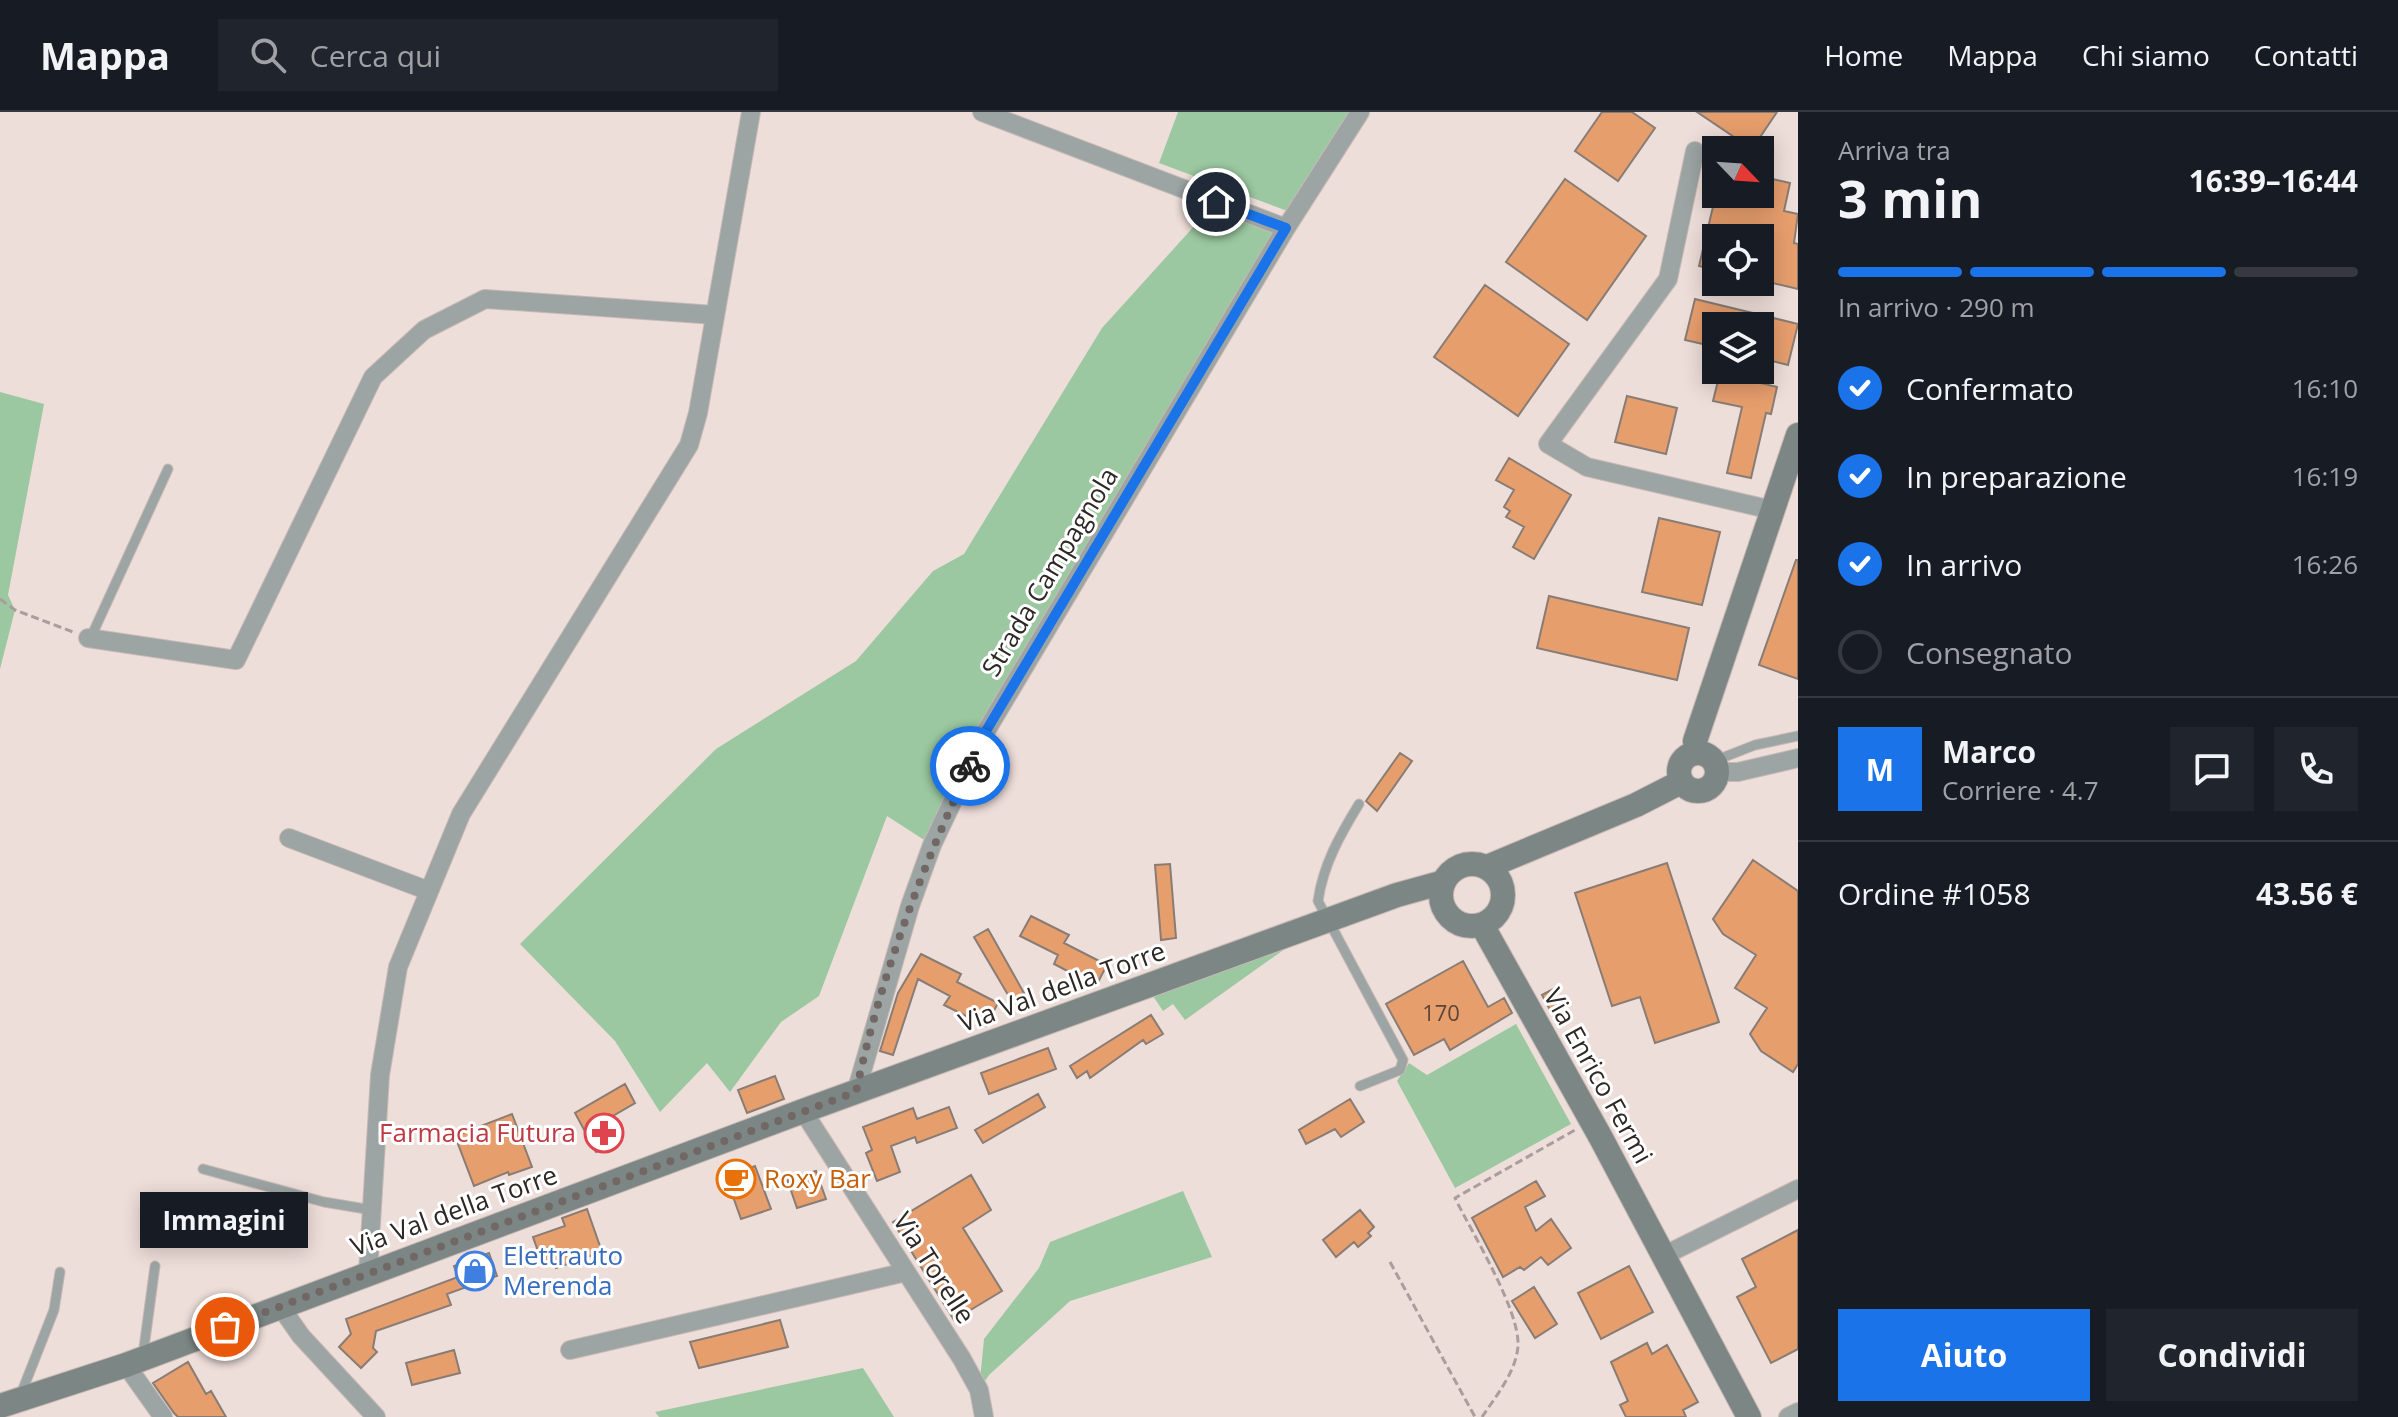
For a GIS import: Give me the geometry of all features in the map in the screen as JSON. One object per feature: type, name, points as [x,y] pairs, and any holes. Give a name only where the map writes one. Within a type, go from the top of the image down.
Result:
[{"type":"street","points":[[368,1273],[380,1075],[398,967],[461,814],[689,445],[698,413],[751,112]]},
{"type":"street","points":[[982,112],[1286,228]]},
{"type":"street","name":"Strada Campagnola","points":[[856,1092],[910,906],[932,845],[986,731],[1286,228],[1360,112]]},
{"type":"street","points":[[1695,151],[1668,279],[1548,444],[1587,467],[1772,510]]},
{"type":"street","points":[[90,637],[236,660],[373,377],[424,330],[485,299],[715,315]]},
{"type":"street","points":[[1681,782],[1691,790],[1704,791],[1714,783],[1710,762],[1695,741],[1798,435]]},
{"type":"street","points":[[1681,782],[1681,762],[1710,762],[1738,772],[1798,758]]},
{"type":"street","points":[[1520,852],[1503,888],[1502,906],[1482,925],[1455,921],[1437,893],[1449,873],[1467,864],[1487,867],[1520,852],[1636,805],[1681,782]]},
{"type":"street","points":[[289,838],[429,891]]},
{"type":"street","points":[[1487,867],[1503,888]]},
{"type":"street","name":"Via Val della Torre","points":[[9,1404],[134,1362],[803,1111],[1326,920],[1397,895],[1437,893]]},
{"type":"street","name":"Via Enrico Fermi","points":[[1482,925],[1592,1121],[1749,1417]]},
{"type":"street","name":"Via Torelle","points":[[803,1111],[973,1379],[984,1417]]},
{"type":"street","points":[[1663,1256],[1798,1189]]},
{"type":"street","points":[[570,1350],[906,1272]]},
{"type":"street","points":[[280,1306],[301,1336],[376,1417]]},
{"type":"street","points":[[134,1362],[163,1417]]},
{"type":"street","points":[[1788,1417],[1798,1412]]},
{"type":"lane","points":[[90,637],[168,469]]},
{"type":"lane","points":[[1710,762],[1755,745],[1798,736]]},
{"type":"lane","points":[[1359,804],[1337,840],[1321,881],[1318,901],[1403,1060],[1400,1070],[1360,1086]]},
{"type":"lane","points":[[203,1169],[324,1202],[372,1210]]},
{"type":"lane","points":[[134,1362],[155,1266]]},
{"type":"lane","points":[[9,1404],[54,1310],[60,1272]]},
{"type":"path","points":[[0,599],[15,610],[90,637]]},
{"type":"path","points":[[1482,1417],[1510,1374],[1518,1347],[1516,1321],[1455,1198],[1592,1121]]},
{"type":"path","points":[[1390,1262],[1475,1417]]},
{"type":"green space","points":[[1178,112],[1349,112],[1290,212],[1159,163]]},
{"type":"green space","points":[[1216,202],[1286,228],[986,731],[932,845],[887,816],[819,996],[781,1022],[730,1092],[707,1063],[660,1112],[615,1041],[520,944],[716,749],[856,661],[933,571],[964,554],[1102,328]]},
{"type":"green space","points":[[0,392],[44,404],[8,595],[15,610],[0,669]]},
{"type":"green space","points":[[1296,941],[1185,1020],[1173,1004],[1163,1011],[1151,993]]},
{"type":"green space","points":[[1516,1024],[1571,1124],[1455,1188],[1397,1081],[1409,1063],[1427,1075]]},
{"type":"green space","points":[[1183,1191],[1212,1257],[1070,1301],[989,1375],[979,1390],[984,1339],[1039,1268],[1050,1242]]},
{"type":"green space","points":[[863,1368],[894,1417],[659,1417],[655,1412]]},
{"type":"building","points":[[1602,112],[1632,112],[1655,128],[1618,181],[1575,151]]},
{"type":"building","points":[[1697,112],[1777,112],[1761,136],[1733,136]]},
{"type":"building","points":[[1565,179],[1646,236],[1587,320],[1506,262]]},
{"type":"building","points":[[1774,179],[1790,183],[1784,211],[1798,214],[1794,243],[1798,244],[1798,289],[1774,283],[1774,224],[1709,224],[1713,208],[1774,208]]},
{"type":"building","points":[[1485,285],[1569,344],[1518,416],[1434,357]]},
{"type":"building","points":[[1695,299],[1749,312],[1702,312],[1702,344],[1685,340]]},
{"type":"building","points":[[1774,318],[1798,324],[1788,365],[1774,362]]},
{"type":"building","points":[[1717,384],[1777,387],[1771,414],[1766,413],[1751,478],[1727,473],[1742,407],[1713,401]]},
{"type":"building","points":[[1627,396],[1677,408],[1666,454],[1615,442]]},
{"type":"building","points":[[1509,458],[1571,495],[1534,559],[1513,547],[1524,527],[1506,517],[1510,511],[1504,507],[1514,490],[1496,480]]},
{"type":"building","points":[[1659,518],[1720,532],[1702,605],[1642,592]]},
{"type":"building","points":[[1798,560],[1798,679],[1759,665]]},
{"type":"building","points":[[1549,596],[1689,628],[1677,680],[1537,648]]},
{"type":"building","points":[[1400,753],[1412,761],[1377,811],[1366,801]]},
{"type":"building","points":[[1753,860],[1798,891],[1798,1064],[1793,1072],[1761,1051],[1750,1034],[1767,1008],[1735,988],[1756,955],[1723,934],[1713,919]]},
{"type":"building","points":[[1667,863],[1719,1022],[1655,1043],[1640,997],[1612,1006],[1575,893]]},
{"type":"building","points":[[1170,864],[1176,938],[1161,940],[1155,865]]},
{"type":"building","points":[[1031,916],[1069,935],[1064,943],[1107,965],[1096,986],[1054,964],[1058,955],[1020,936]]},
{"type":"building","points":[[988,929],[1024,993],[1011,1000],[974,937]]},
{"type":"building","points":[[921,954],[961,974],[957,982],[998,1003],[986,1026],[944,1005],[950,996],[918,979],[893,1055],[880,1051],[898,993]]},
{"type":"building","points":[[1463,961],[1488,1007],[1504,998],[1512,1013],[1450,1050],[1444,1039],[1414,1055],[1386,1004]]},
{"type":"building","points":[[1553,989],[1566,1012],[1555,1019],[1542,995]]},
{"type":"building","points":[[1151,1015],[1163,1034],[1146,1044],[1143,1040],[1090,1078],[1087,1071],[1077,1078],[1070,1066]]},
{"type":"building","points":[[1048,1048],[1056,1069],[989,1094],[981,1073]]},
{"type":"building","points":[[775,1076],[784,1099],[747,1113],[738,1090]]},
{"type":"building","points":[[625,1084],[635,1103],[606,1120],[619,1143],[596,1152],[575,1113]]},
{"type":"building","points":[[1038,1094],[1045,1107],[983,1143],[975,1130]]},
{"type":"building","points":[[1350,1099],[1364,1122],[1341,1137],[1335,1129],[1306,1144],[1299,1130]]},
{"type":"building","points":[[949,1107],[957,1128],[917,1143],[915,1137],[891,1146],[900,1172],[877,1181],[866,1153],[872,1150],[863,1127],[913,1108],[917,1119]]},
{"type":"building","points":[[512,1114],[532,1167],[509,1175],[508,1172],[474,1186],[455,1136]]},
{"type":"building","points":[[755,1166],[771,1209],[741,1219],[726,1177]]},
{"type":"building","points":[[816,1171],[826,1199],[797,1208],[787,1179]]},
{"type":"building","points":[[971,1175],[991,1210],[963,1228],[1002,1291],[954,1320],[893,1222]]},
{"type":"building","points":[[1536,1181],[1545,1196],[1525,1207],[1536,1231],[1551,1219],[1571,1248],[1548,1265],[1541,1257],[1524,1270],[1520,1267],[1503,1277],[1472,1218]]},
{"type":"building","points":[[587,1209],[602,1252],[556,1268],[554,1262],[543,1265],[533,1237],[565,1226],[562,1218]]},
{"type":"building","points":[[1360,1210],[1374,1227],[1368,1233],[1371,1236],[1358,1247],[1354,1242],[1336,1257],[1323,1240]]},
{"type":"building","points":[[1798,1230],[1798,1349],[1771,1363],[1737,1297],[1756,1287],[1742,1259]]},
{"type":"building","points":[[489,1253],[497,1276],[447,1294],[451,1305],[376,1331],[373,1348],[377,1352],[361,1368],[339,1347],[351,1334],[346,1319],[458,1277],[454,1266]]},
{"type":"building","points":[[1629,1266],[1653,1312],[1601,1339],[1578,1293]]},
{"type":"building","points":[[1534,1287],[1557,1324],[1535,1338],[1512,1301]]},
{"type":"building","points":[[780,1320],[788,1347],[699,1368],[690,1342]]},
{"type":"building","points":[[1647,1343],[1652,1354],[1667,1345],[1698,1402],[1683,1410],[1686,1417],[1626,1417],[1620,1405],[1628,1401],[1611,1362]]},
{"type":"building","points":[[454,1350],[460,1373],[412,1385],[406,1363]]},
{"type":"building","points":[[188,1362],[206,1394],[211,1391],[226,1417],[178,1417],[153,1383]]},
{"type":"way so far","points":[[225,1327],[856,1092],[910,906],[932,845],[970,766]]},
{"type":"place","name":"Farmacia Futura","points":[[604,1133]]},
{"type":"place","name":"Roxy Bar","points":[[736,1179]]},
{"type":"place","name":"Elettrauto Merenda","points":[[475,1271]]},
{"type":"place","name":"Immagini","points":[[225,1327]]},
{"type":"route","points":[[970,766],[986,731],[1286,228],[1216,202]]}]
